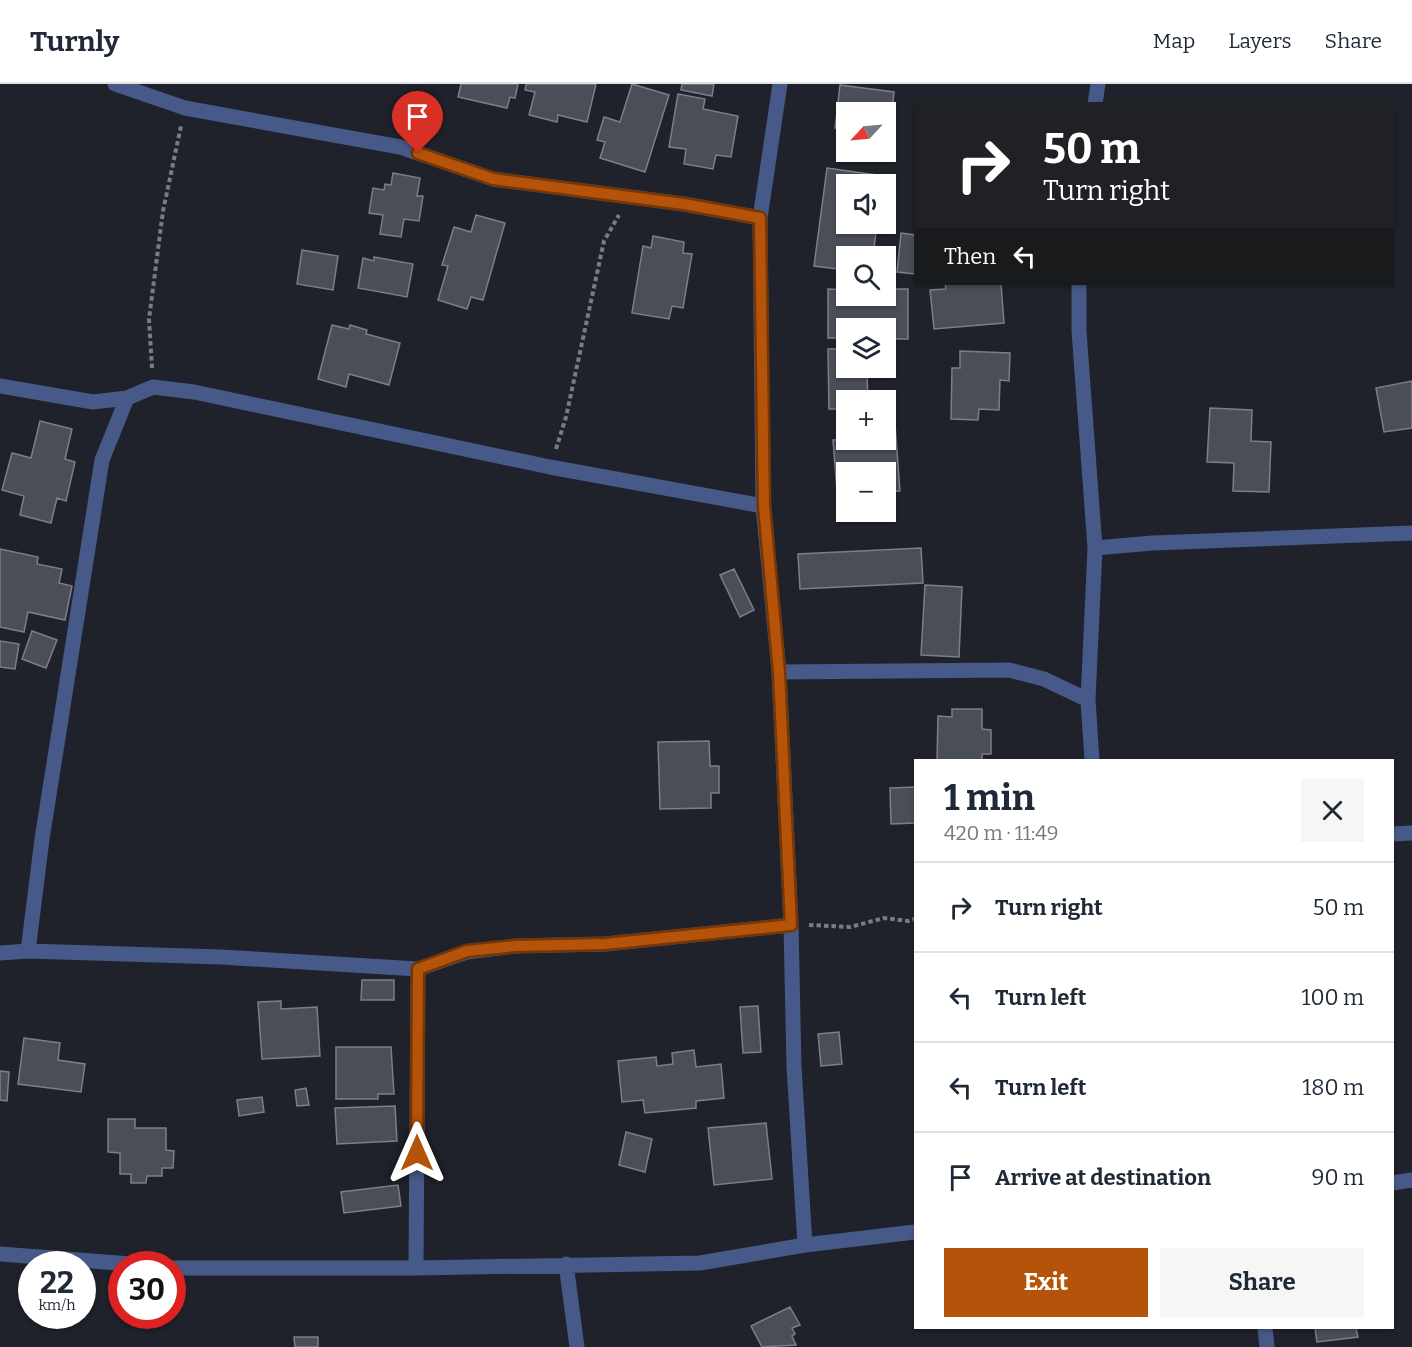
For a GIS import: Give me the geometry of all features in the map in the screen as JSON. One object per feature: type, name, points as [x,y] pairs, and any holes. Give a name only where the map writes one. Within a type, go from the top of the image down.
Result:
[{"type":"street","points":[[115,84],[185,108],[400,147],[493,179],[684,204],[760,218]]},
{"type":"street","points":[[780,84],[760,218],[764,506],[779,672],[791,925],[794,1066],[804,1245]]},
{"type":"street","points":[[1095,102],[1098,84]]},
{"type":"street","points":[[1079,285],[1079,331],[1095,548],[1088,700],[1092,759]]},
{"type":"street","points":[[0,386],[93,402],[127,398],[153,387],[194,392],[550,467],[764,506]]},
{"type":"street","points":[[28,951],[42,839],[102,460],[127,398]]},
{"type":"street","points":[[1095,548],[1153,543],[1412,533]]},
{"type":"street","points":[[779,672],[1010,670],[1044,679],[1088,700]]},
{"type":"street","points":[[1394,834],[1412,833]]},
{"type":"street","points":[[0,953],[28,951],[222,957],[418,969],[467,951],[516,946],[605,944],[791,925]]},
{"type":"street","points":[[416,1268],[418,969]]},
{"type":"street","points":[[1394,1183],[1412,1180]]},
{"type":"street","points":[[186,1268],[416,1268],[700,1263],[804,1245],[914,1232]]},
{"type":"street","points":[[0,1254],[108,1262]]},
{"type":"street","points":[[566,1264],[577,1347]]},
{"type":"street","points":[[1265,1329],[1267,1347]]},
{"type":"path","points":[[153,387],[149,319],[163,211],[185,108]]},
{"type":"path","points":[[550,467],[566,417],[604,241],[613,221],[634,199]]},
{"type":"path","points":[[791,925],[850,927],[884,918],[908,921],[914,919]]},
{"type":"building","points":[[461,84],[518,84],[515,98],[510,97],[507,108],[458,97]]},
{"type":"building","points":[[526,84],[596,84],[587,122],[558,115],[557,122],[529,115],[535,92],[525,90]]},
{"type":"building","points":[[632,84],[669,95],[645,172],[600,158],[605,142],[597,140],[604,117],[620,122]]},
{"type":"building","points":[[682,84],[714,84],[712,96],[681,90]]},
{"type":"building","points":[[840,85],[894,92],[893,102],[838,102]]},
{"type":"building","points":[[678,94],[705,99],[703,109],[738,116],[731,157],[716,155],[713,169],[684,164],[686,149],[669,147]]},
{"type":"building","points":[[827,168],[869,174],[836,174],[836,234],[876,234],[874,246],[836,246],[836,269],[814,266]]},
{"type":"building","points":[[393,173],[420,178],[417,196],[423,196],[419,221],[404,219],[401,237],[380,234],[383,215],[369,213],[373,188],[384,190],[385,184],[391,185]]},
{"type":"building","points":[[476,215],[505,223],[483,300],[471,297],[467,309],[438,300],[448,266],[442,265],[454,227],[471,232]]},
{"type":"building","points":[[901,233],[914,235],[914,274],[897,272]]},
{"type":"building","points":[[653,236],[684,242],[683,253],[692,254],[683,308],[672,306],[669,319],[632,313],[643,246],[651,248]]},
{"type":"building","points":[[302,250],[338,256],[333,290],[297,284]]},
{"type":"building","points":[[374,257],[413,264],[407,297],[358,288],[363,258],[374,261]]},
{"type":"building","points":[[945,285],[1001,285],[1004,323],[934,329],[930,290],[946,289]]},
{"type":"building","points":[[828,289],[836,289],[836,306],[896,306],[896,289],[908,289],[908,339],[896,339],[896,318],[836,318],[836,338],[828,338]]},
{"type":"building","points":[[332,325],[349,329],[350,325],[367,330],[366,334],[400,343],[389,385],[349,374],[346,387],[318,379]]},
{"type":"building","points":[[828,349],[836,349],[836,378],[867,378],[868,390],[836,390],[836,409],[829,409]]},
{"type":"building","points":[[960,351],[1010,353],[1009,381],[1000,380],[999,410],[979,409],[978,420],[951,419],[952,368],[960,368]]},
{"type":"building","points":[[1412,381],[1412,428],[1384,432],[1376,388]]},
{"type":"building","points":[[1210,408],[1252,410],[1251,441],[1271,442],[1269,492],[1233,491],[1234,463],[1207,462]]},
{"type":"building","points":[[40,421],[72,429],[65,459],[75,462],[66,501],[57,498],[51,523],[20,515],[24,496],[2,490],[12,453],[31,458]]},
{"type":"building","points":[[896,437],[900,491],[896,491],[896,462],[836,462],[836,479],[833,440],[836,440],[836,450],[896,450]]},
{"type":"building","points":[[921,548],[923,583],[800,589],[798,554]]},
{"type":"building","points":[[0,549],[38,557],[37,564],[62,569],[59,583],[72,586],[65,620],[28,612],[24,632],[0,627]]},
{"type":"building","points":[[734,569],[754,610],[740,617],[720,575]]},
{"type":"building","points":[[925,585],[962,587],[959,657],[921,655]]},
{"type":"building","points":[[32,631],[57,640],[46,668],[22,659]]},
{"type":"building","points":[[0,641],[19,644],[15,669],[0,667]]},
{"type":"building","points":[[952,709],[982,709],[982,729],[991,730],[991,754],[982,754],[982,759],[937,759],[938,716],[952,717]]},
{"type":"building","points":[[709,741],[710,766],[719,766],[719,793],[711,793],[711,808],[660,809],[658,742]]},
{"type":"building","points":[[914,787],[914,823],[891,824],[890,788]]},
{"type":"building","points":[[362,980],[394,980],[394,1000],[361,1000]]},
{"type":"building","points":[[281,1001],[281,1009],[317,1007],[320,1056],[262,1059],[258,1002]]},
{"type":"building","points":[[758,1006],[761,1052],[743,1053],[740,1007]]},
{"type":"building","points":[[839,1032],[842,1064],[821,1066],[818,1034]]},
{"type":"building","points":[[24,1038],[60,1043],[58,1060],[85,1064],[81,1092],[18,1084]]},
{"type":"building","points":[[336,1047],[391,1047],[394,1094],[378,1094],[378,1099],[336,1099]]},
{"type":"building","points":[[694,1050],[696,1067],[721,1064],[724,1098],[696,1101],[696,1108],[645,1113],[643,1100],[622,1102],[618,1061],[656,1057],[657,1066],[673,1064],[672,1053]]},
{"type":"building","points":[[0,1071],[9,1072],[7,1101],[0,1100]]},
{"type":"building","points":[[306,1088],[309,1105],[297,1106],[295,1090]]},
{"type":"building","points":[[262,1097],[264,1112],[239,1116],[237,1100]]},
{"type":"building","points":[[395,1106],[397,1141],[337,1144],[335,1108]]},
{"type":"building","points":[[108,1119],[135,1119],[135,1128],[166,1128],[166,1150],[174,1151],[173,1168],[162,1168],[162,1176],[147,1176],[146,1183],[131,1183],[131,1174],[120,1174],[120,1153],[108,1152]]},
{"type":"building","points":[[766,1123],[772,1179],[714,1185],[708,1128]]},
{"type":"building","points":[[626,1132],[652,1139],[645,1172],[619,1165]]},
{"type":"building","points":[[398,1185],[401,1206],[344,1213],[341,1192]]},
{"type":"building","points":[[790,1307],[800,1325],[792,1328],[795,1334],[792,1336],[796,1345],[762,1347],[751,1326]]},
{"type":"building","points":[[1315,1329],[1356,1329],[1358,1337],[1317,1342]]},
{"type":"building","points":[[294,1337],[318,1337],[318,1347],[295,1347]]},
{"type":"route","points":[[417,1153],[418,969],[467,951],[516,946],[605,944],[791,925],[779,672],[764,506],[760,218],[684,204],[493,179],[418,153]]}]
